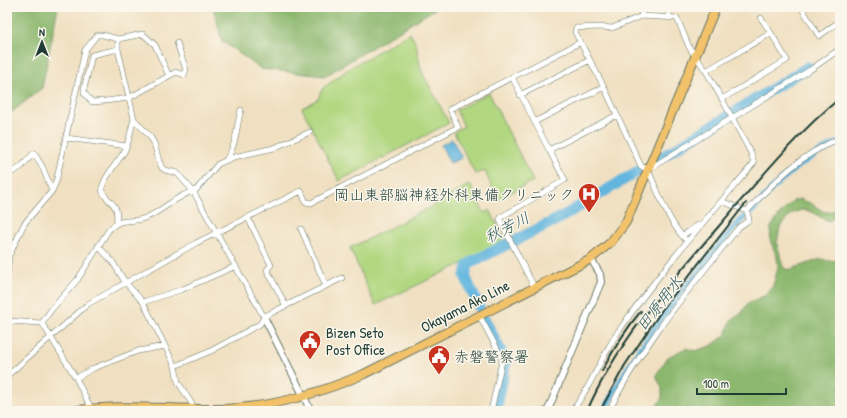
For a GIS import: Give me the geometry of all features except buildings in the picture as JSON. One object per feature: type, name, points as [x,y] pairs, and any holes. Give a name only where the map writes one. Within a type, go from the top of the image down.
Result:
[{"type":"main road","name":"Okayama Ako Line","points":[[72,411],[119,408],[244,408],[304,396],[364,374],[591,259],[612,242],[626,222],[716,7]]},
{"type":"street","points":[[640,7],[642,16]]},
{"type":"street","points":[[669,7],[669,17]]},
{"type":"street","points":[[802,8],[819,36],[840,22]]},
{"type":"street","points":[[572,411],[582,397],[617,333],[664,269],[687,241],[702,222],[754,163],[751,153],[722,98],[696,55],[689,47],[677,18],[642,16],[612,28],[576,28],[575,32],[604,87],[641,166],[648,170],[673,223],[687,241]]},
{"type":"street","points":[[722,98],[787,60],[761,18]]},
{"type":"street","points":[[706,71],[771,33]]},
{"type":"street","points":[[7,276],[9,256],[24,224],[52,191],[56,182],[85,50],[97,35],[118,39],[143,34],[155,45],[170,76]]},
{"type":"street","points":[[117,223],[115,208],[102,190],[111,170],[127,146],[134,119],[118,49],[118,39]]},
{"type":"street","points":[[7,376],[88,304],[125,282],[196,243],[301,191],[306,202],[311,203],[458,127],[450,109],[581,42]]},
{"type":"street","points":[[118,49],[92,55],[84,89],[84,93],[92,102],[129,98],[176,72],[184,75],[186,70],[177,43]]},
{"type":"street","points":[[648,170],[810,70],[840,49]]},
{"type":"street","points":[[520,94],[590,60]]},
{"type":"street","points":[[512,77],[565,180],[501,217],[500,220],[534,287]]},
{"type":"street","points":[[534,122],[604,87]]},
{"type":"street","points":[[226,160],[235,140],[241,110]]},
{"type":"street","points":[[549,150],[617,115]]},
{"type":"street","points":[[134,119],[154,143],[162,168],[177,173],[193,191],[218,233],[264,318],[310,409],[300,411]]},
{"type":"street","points":[[42,323],[51,310],[78,279],[108,231],[117,223],[146,218],[178,197],[193,191],[199,187],[218,164],[226,160],[274,148],[310,132]]},
{"type":"street","points":[[66,138],[127,146]]},
{"type":"street","points":[[747,211],[772,184],[805,156],[840,138]]},
{"type":"street","points":[[7,175],[21,167],[34,154],[42,166],[52,191]]},
{"type":"street","points":[[721,201],[747,211]]},
{"type":"street","points":[[609,411],[631,370],[659,329],[739,227],[749,220],[747,211]]},
{"type":"street","points":[[248,218],[271,265],[267,270],[286,306]]},
{"type":"street","points":[[681,234],[685,234],[702,222]]},
{"type":"street","points":[[301,229],[326,286]]},
{"type":"street","points":[[98,246],[112,261],[125,282],[143,302],[175,366],[178,382],[192,404],[192,409]]},
{"type":"street","points":[[547,411],[600,282],[600,274],[591,259]]},
{"type":"street","points":[[143,302],[183,289],[236,266]]},
{"type":"street","points":[[175,366],[211,351],[260,324],[264,318],[342,278]]},
{"type":"street","points":[[479,315],[502,361],[490,411]]},
{"type":"street","points":[[7,321],[42,323]]},
{"type":"street","points":[[42,323],[76,378],[92,410]]},
{"type":"street","points":[[76,378],[94,368],[138,351],[164,346]]},
{"type":"green space","points":[[7,7],[58,7],[42,88],[7,116]]},
{"type":"green space","points":[[213,7],[438,7],[325,76],[261,69],[222,41]]},
{"type":"green space","points":[[410,33],[416,44],[421,70],[449,123],[339,181],[302,108],[318,99],[322,89],[351,67]]},
{"type":"green space","points":[[489,93],[533,181],[497,200],[485,171],[475,174],[454,132],[464,126],[456,110]]},
{"type":"green space","points":[[470,184],[484,213],[490,210],[506,243],[375,305],[350,248],[433,206]]},
{"type":"green space","points":[[800,199],[812,204],[824,212],[831,212],[840,204],[840,215],[828,221],[809,211],[801,210],[791,214],[780,227],[777,243],[783,267],[788,270],[821,259],[829,261],[840,260],[840,411],[646,411],[655,407],[662,399],[662,388],[656,375],[668,357],[686,348],[695,351],[711,346],[726,335],[731,320],[741,314],[748,303],[766,295],[773,286],[778,268],[777,257],[770,240],[771,227],[781,213],[793,201]]},
{"type":"water","points":[[452,139],[462,158],[450,163],[441,145]]},
{"type":"waterway","name":"秋芳川","points":[[657,160],[808,67]]},
{"type":"waterway","name":"田原用水","points":[[752,211],[788,174],[813,156],[840,142]]},
{"type":"waterway","name":"秋芳川","points":[[479,307],[465,276],[468,265],[560,218],[640,170]]},
{"type":"waterway","name":"田原用水","points":[[604,411],[632,361],[648,337],[683,291],[744,217]]},
{"type":"waterway","name":"秋芳川","points":[[485,320],[506,361],[496,411]]},
{"type":"railway","points":[[587,411],[614,360],[663,291],[777,159],[807,127],[840,98]]},
{"type":"railway","points":[[600,411],[625,365],[662,310],[746,203]]},
{"type":"railway","points":[[602,371],[610,355],[641,311]]},
{"type":"place","name":"岡山東部脳神経外科東備クリニック","points":[[589,214]]},
{"type":"place","name":"Bizen Seto Post Office","points":[[310,360]]},
{"type":"place","name":"赤磐警察署","points":[[439,376]]}]
